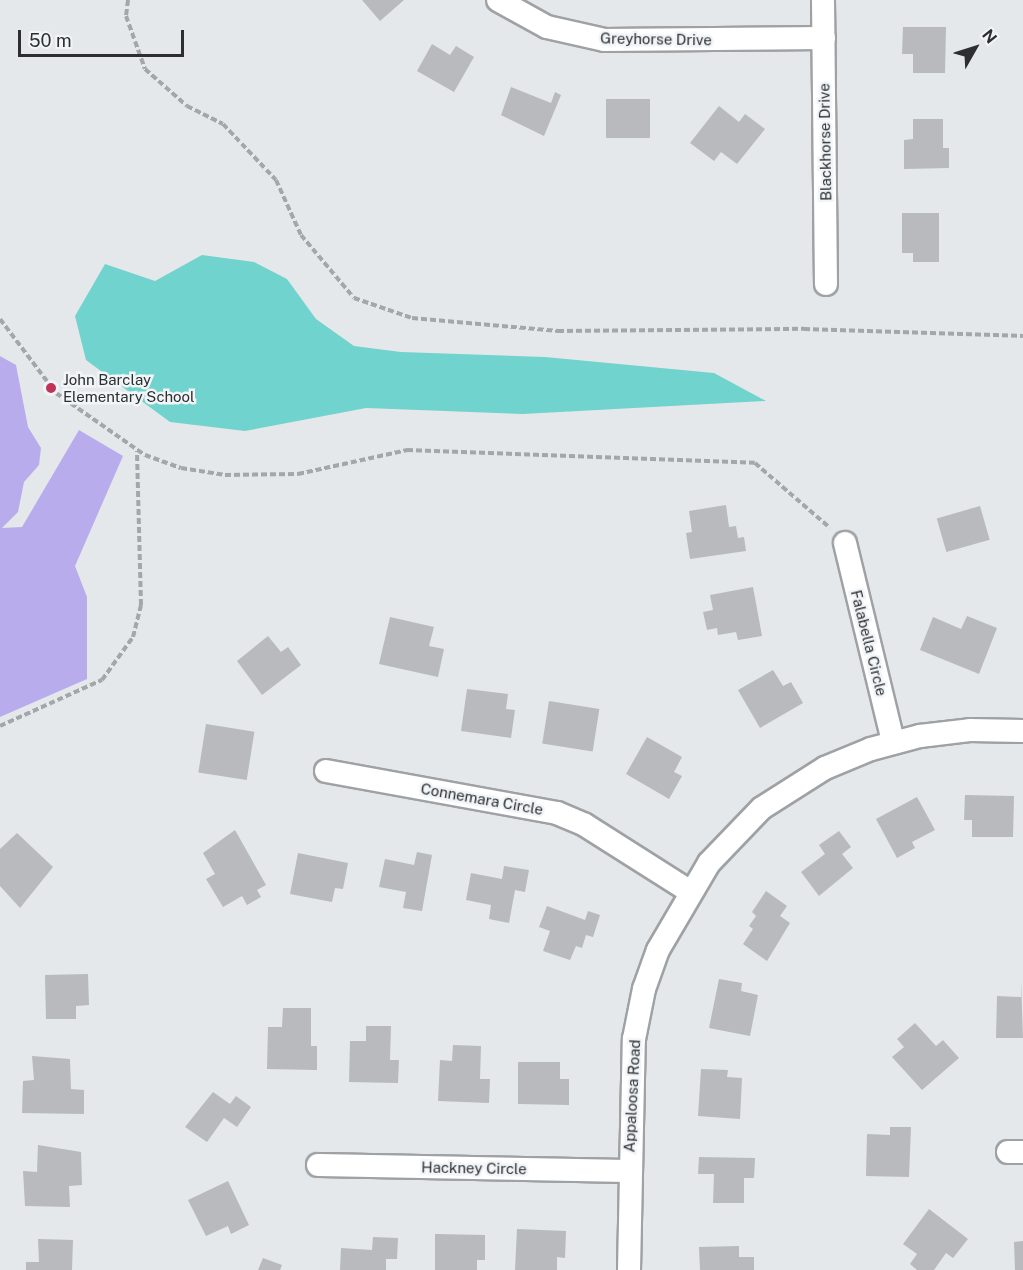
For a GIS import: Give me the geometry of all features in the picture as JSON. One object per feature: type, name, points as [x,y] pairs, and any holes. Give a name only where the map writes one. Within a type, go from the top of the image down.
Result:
[{"type":"street","name":"Greyhorse Drive","points":[[498,0],[547,27],[604,40],[824,38]]},
{"type":"street","name":"Blackhorse Drive","points":[[823,0],[826,284]]},
{"type":"street","name":"Falabella Circle","points":[[845,543],[893,742]]},
{"type":"street","name":"Appaloosa Road","points":[[629,1270],[631,1065],[644,989],[668,927],[689,891],[726,843],[782,794],[825,768],[893,742],[970,730],[1023,731]]},
{"type":"street","name":"Connemara Circle","points":[[326,771],[557,813],[585,825],[689,891]]},
{"type":"street","name":"Hackney Circle","points":[[318,1165],[629,1171]]},
{"type":"path","points":[[128,0],[126,16],[145,69],[187,106],[223,124],[276,180],[301,235],[354,298],[412,318],[558,331],[804,329],[1023,336]]},
{"type":"path","points":[[0,319],[56,393],[137,450],[181,468],[225,476],[298,474],[407,450],[754,463],[804,502],[845,543]]},
{"type":"path","points":[[0,726],[102,680],[133,637],[141,605],[137,450]]},
{"type":"shaded area","points":[[0,356],[16,365],[28,427],[41,448],[39,465],[24,482],[18,512],[2,528],[22,527],[79,430],[123,456],[75,566],[87,597],[87,679],[0,717]]},
{"type":"water","points":[[202,255],[254,262],[287,279],[316,319],[354,346],[401,352],[545,357],[714,373],[766,401],[523,414],[366,408],[245,431],[170,422],[86,360],[75,316],[105,264],[155,281]]},
{"type":"building","points":[[362,0],[404,0],[380,21]]},
{"type":"building","points":[[903,27],[946,27],[945,73],[913,73],[913,54],[902,54]]},
{"type":"building","points":[[432,44],[450,55],[456,46],[474,57],[454,92],[417,71]]},
{"type":"building","points":[[511,87],[551,103],[555,92],[561,95],[544,136],[501,115]]},
{"type":"building","points":[[606,99],[650,99],[650,138],[606,138]]},
{"type":"building","points":[[719,106],[739,122],[745,114],[765,129],[737,164],[721,152],[714,161],[690,143]]},
{"type":"building","points":[[913,119],[943,119],[943,148],[949,148],[949,168],[904,169],[904,140],[913,139]]},
{"type":"building","points":[[902,213],[939,213],[939,262],[913,262],[913,253],[902,253]]},
{"type":"building","points":[[726,505],[729,527],[736,526],[738,538],[744,537],[746,551],[690,559],[686,533],[692,532],[689,511]]},
{"type":"building","points":[[980,506],[990,540],[946,552],[937,518]]},
{"type":"building","points":[[753,587],[762,636],[738,640],[736,632],[718,635],[717,628],[707,630],[703,612],[713,610],[710,595]]},
{"type":"building","points":[[967,616],[997,628],[979,674],[920,650],[933,617],[961,629]]},
{"type":"building","points":[[390,617],[434,627],[429,646],[444,649],[438,677],[379,664]]},
{"type":"building","points":[[268,636],[281,652],[288,647],[301,665],[262,695],[237,661]]},
{"type":"building","points":[[773,670],[783,686],[791,682],[803,703],[760,728],[738,690]]},
{"type":"building","points":[[467,689],[508,694],[506,709],[515,710],[511,738],[461,731]]},
{"type":"building","points":[[549,701],[599,709],[593,751],[542,743]]},
{"type":"building","points":[[206,724],[254,732],[247,780],[198,772]]},
{"type":"building","points":[[647,737],[682,757],[674,772],[682,776],[669,799],[626,774]]},
{"type":"building","points":[[965,795],[1014,796],[1013,837],[972,837],[972,820],[964,820]]},
{"type":"building","points":[[917,797],[935,830],[912,842],[915,848],[897,858],[876,819]]},
{"type":"building","points":[[235,830],[266,885],[257,890],[261,897],[247,905],[242,896],[223,907],[206,879],[215,874],[203,853]]},
{"type":"building","points":[[839,831],[851,847],[842,854],[853,868],[819,896],[801,872],[825,854],[819,845]]},
{"type":"building","points":[[17,833],[53,867],[20,908],[0,886],[0,849]]},
{"type":"building","points":[[417,852],[432,855],[422,911],[403,908],[406,892],[379,887],[385,859],[414,865]]},
{"type":"building","points":[[298,853],[348,863],[343,889],[335,888],[332,902],[290,894]]},
{"type":"building","points":[[504,866],[529,870],[525,892],[515,890],[509,923],[489,919],[491,905],[466,900],[471,873],[502,879]]},
{"type":"building","points":[[766,891],[787,906],[780,916],[790,923],[767,961],[743,944],[753,929],[749,926],[756,916],[752,912]]},
{"type":"building","points":[[547,906],[585,920],[588,911],[600,915],[593,937],[586,935],[582,948],[576,946],[570,960],[543,951],[550,931],[539,927]]},
{"type":"building","points":[[88,974],[89,1005],[76,1006],[76,1019],[46,1019],[45,975]]},
{"type":"building","points":[[719,979],[742,983],[741,991],[758,995],[750,1036],[709,1028]]},
{"type":"building","points":[[1021,980],[1023,1038],[996,1038],[997,996],[1021,997]]},
{"type":"building","points":[[283,1008],[311,1008],[311,1046],[317,1046],[317,1070],[267,1069],[268,1027],[282,1027]]},
{"type":"building","points":[[915,1023],[936,1046],[943,1040],[959,1058],[922,1090],[892,1057],[904,1047],[897,1039]]},
{"type":"building","points":[[366,1026],[391,1026],[390,1060],[399,1060],[398,1083],[349,1082],[350,1041],[366,1041]]},
{"type":"building","points":[[453,1045],[481,1046],[480,1079],[490,1079],[489,1103],[438,1101],[440,1060],[452,1061]]},
{"type":"building","points":[[32,1056],[70,1059],[71,1089],[84,1090],[84,1114],[22,1113],[23,1081],[34,1080]]},
{"type":"building","points":[[518,1062],[560,1062],[560,1079],[569,1079],[569,1105],[518,1104]]},
{"type":"building","points":[[701,1069],[728,1070],[727,1077],[742,1078],[740,1119],[698,1116]]},
{"type":"building","points":[[213,1092],[230,1104],[236,1096],[251,1107],[237,1127],[224,1118],[207,1142],[185,1127]]},
{"type":"building","points":[[890,1127],[911,1127],[909,1177],[866,1176],[867,1134],[890,1135]]},
{"type":"building","points":[[38,1145],[81,1152],[82,1185],[69,1186],[70,1207],[25,1206],[23,1171],[37,1172]]},
{"type":"building","points":[[699,1157],[755,1158],[754,1178],[744,1178],[744,1203],[713,1203],[714,1174],[698,1174]]},
{"type":"building","points":[[228,1181],[249,1225],[231,1234],[228,1226],[206,1236],[188,1200]]},
{"type":"building","points":[[929,1209],[968,1239],[953,1258],[946,1253],[934,1270],[917,1270],[910,1264],[917,1254],[903,1244]]},
{"type":"building","points":[[517,1229],[566,1231],[565,1258],[557,1257],[557,1270],[515,1270]]},
{"type":"building","points":[[435,1234],[485,1235],[485,1260],[477,1260],[477,1270],[435,1270]]},
{"type":"building","points":[[373,1237],[398,1238],[397,1259],[386,1259],[386,1270],[340,1270],[341,1248],[372,1250]]},
{"type":"building","points":[[38,1239],[73,1240],[72,1270],[26,1270],[26,1262],[39,1262]]},
{"type":"building","points":[[1023,1241],[1023,1270],[1015,1270],[1014,1242]]},
{"type":"building","points":[[739,1246],[739,1257],[754,1257],[754,1270],[700,1270],[699,1247]]},
{"type":"building","points":[[263,1258],[282,1265],[280,1270],[258,1270]]},
{"type":"place","name":"John Barclay Elementary School","points":[[51,388]]}]
